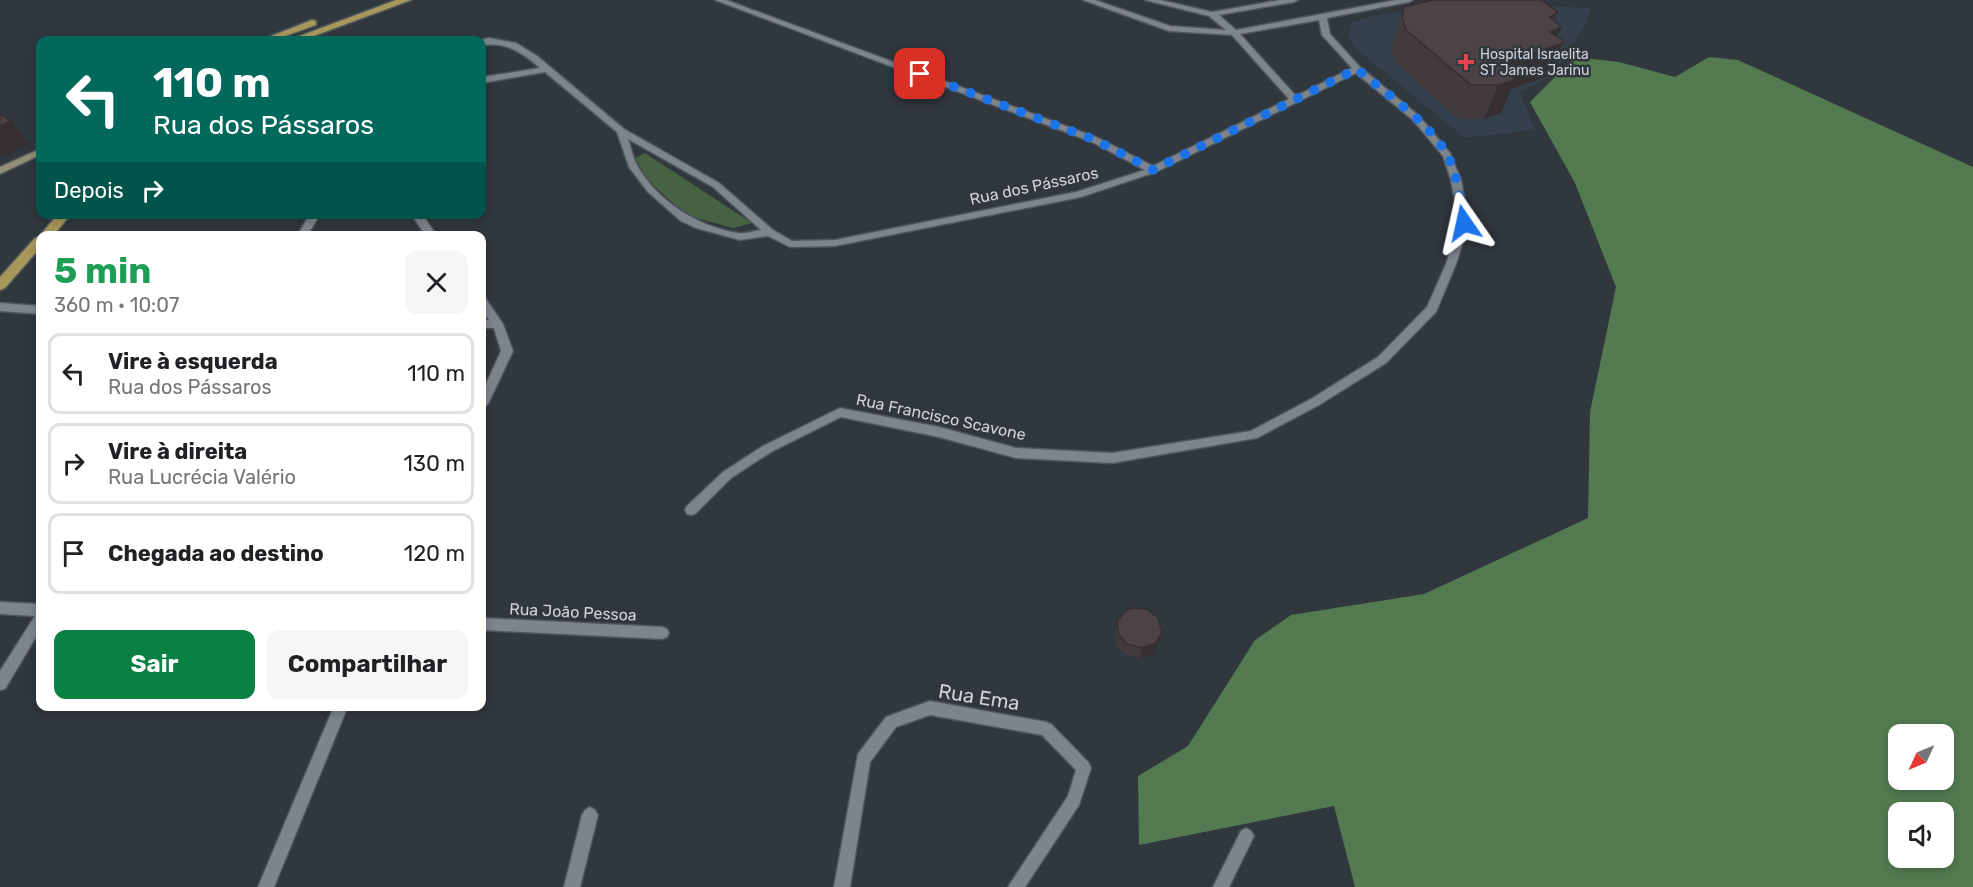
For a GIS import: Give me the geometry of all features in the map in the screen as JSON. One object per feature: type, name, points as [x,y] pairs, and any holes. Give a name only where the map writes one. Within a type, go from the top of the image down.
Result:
[{"type":"main road","points":[[277,36],[377,0]]},
{"type":"main road","points":[[305,36],[406,0]]},
{"type":"main road","points":[[0,171],[36,154]]},
{"type":"main road","points":[[50,231],[61,219]]},
{"type":"main road","points":[[0,285],[36,245]]},
{"type":"street","points":[[721,0],[1095,140],[1153,170]]},
{"type":"street","points":[[1087,0],[1169,27],[1201,33],[1234,33],[1409,0]]},
{"type":"street","points":[[1149,0],[1212,14],[1294,0]]},
{"type":"street","points":[[1212,14],[1234,33],[1294,99]]},
{"type":"street","name":"Rua Francisco Scavone","points":[[691,510],[727,475],[767,449],[840,412],[939,432],[1016,453],[1112,458],[1253,435],[1315,402],[1382,360],[1432,309],[1451,264],[1464,223],[1456,180],[1447,155],[1416,118],[1357,69],[1326,35],[1322,16]]},
{"type":"street","name":"Rua dos Pássaros","points":[[486,42],[513,45],[548,69],[571,92],[621,131],[716,185],[769,232],[790,244],[835,243],[1078,195],[1153,170],[1357,69]]},
{"type":"street","points":[[486,79],[548,69]]},
{"type":"street","points":[[621,131],[632,165],[651,190],[685,219],[700,226],[740,237],[769,232]]},
{"type":"street","points":[[0,307],[36,310]]},
{"type":"street","points":[[486,308],[498,324],[507,351],[486,396]]},
{"type":"street","points":[[486,324],[498,324]]},
{"type":"street","points":[[0,608],[36,610]]},
{"type":"street","name":"Rua João Pessoa","points":[[486,624],[662,633]]},
{"type":"street","points":[[0,684],[36,626]]},
{"type":"street","name":"Rua Ema","points":[[842,887],[863,759],[891,722],[930,708],[1046,729],[1084,768],[1074,800],[1016,887]]},
{"type":"street","points":[[266,887],[339,711]]},
{"type":"street","points":[[572,887],[590,815]]},
{"type":"street","points":[[1221,887],[1246,836]]},
{"type":"shaded area","name":"Hospital Israelita ST James Jarinu","points":[[1475,0],[1544,0],[1547,6],[1591,8],[1583,29],[1552,76],[1520,92],[1535,130],[1465,138],[1355,48],[1348,37],[1351,23],[1372,16]]},
{"type":"green space","points":[[1575,57],[1619,62],[1675,77],[1709,57],[1738,60],[1973,167],[1973,887],[1355,887],[1334,806],[1139,845],[1138,776],[1188,746],[1255,640],[1291,615],[1424,594],[1588,518],[1590,412],[1616,287],[1575,183],[1530,102]]},
{"type":"green space","points":[[645,153],[752,223],[733,228],[696,218],[676,206],[648,180],[635,158]]},
{"type":"building","points":[[1433,0],[1541,0],[1558,12],[1550,17],[1561,27],[1550,32],[1563,40],[1563,43],[1500,64],[1515,80],[1498,85],[1471,85],[1406,30],[1402,18],[1404,7]]},
{"type":"building","points":[[0,114],[11,121],[0,126]]},
{"type":"building","points":[[1132,608],[1147,609],[1158,618],[1162,632],[1156,643],[1142,648],[1127,644],[1122,639],[1118,633],[1117,621],[1125,611]]},
{"type":"place","name":"Hospital Israelita ST James Jarinu","points":[[1466,62]]},
{"type":"route","points":[[920,74],[1095,140],[1153,170],[1357,69],[1416,118],[1447,155],[1456,180],[1464,223]]}]
